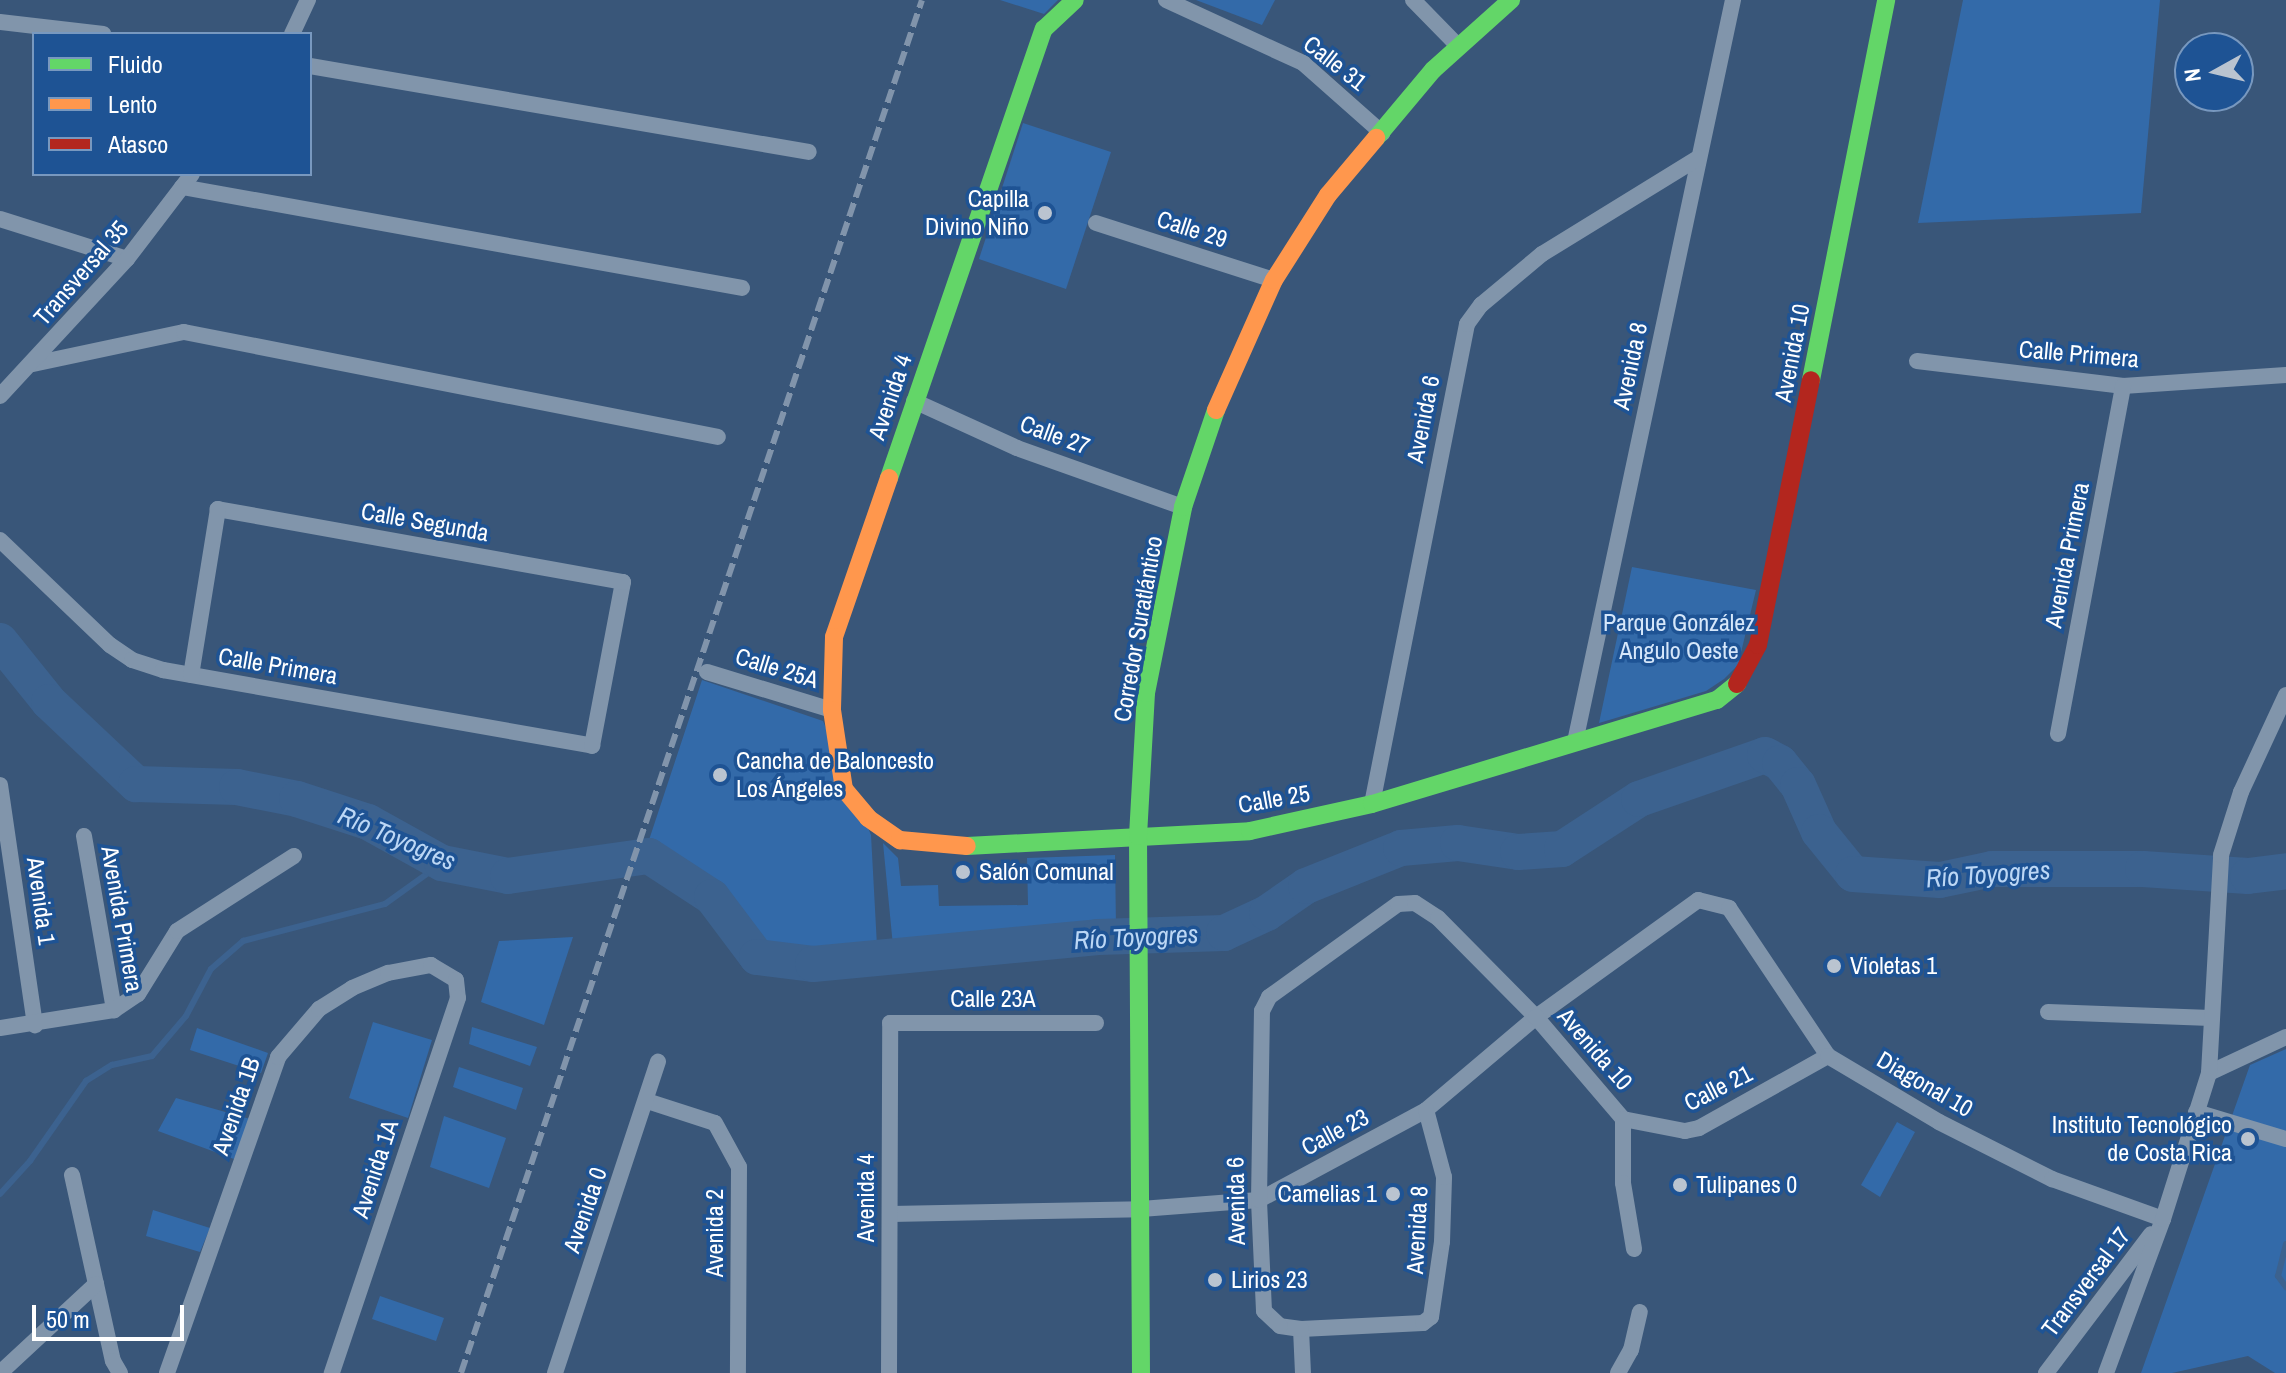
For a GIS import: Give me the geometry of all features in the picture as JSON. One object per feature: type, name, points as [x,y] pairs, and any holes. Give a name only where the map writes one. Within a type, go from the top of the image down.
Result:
[{"type":"street","points":[[293,32],[308,0]]},
{"type":"street","name":"Avenida 4","points":[[844,789],[832,710],[834,637],[1044,29],[1075,0]]},
{"type":"street","name":"Calle 31","points":[[1166,0],[1303,63],[1382,133]]},
{"type":"street","points":[[1413,0],[1457,45]]},
{"type":"street","name":"Corredor Suratlántico","points":[[1141,1373],[1141,904],[1138,836],[1146,693],[1183,507],[1231,368],[1274,280],[1328,195],[1457,45],[1511,0]]},
{"type":"street","name":"Avenida 8","points":[[1575,742],[1733,0]]},
{"type":"street","name":"Avenida 10","points":[[1717,700],[1743,680],[1758,645],[1886,0]]},
{"type":"street","points":[[0,22],[86,32]]},
{"type":"street","points":[[312,66],[809,152]]},
{"type":"street","name":"Avenida 6","points":[[1372,804],[1467,324],[1481,305],[1542,254],[1698,158]]},
{"type":"street","points":[[187,181],[742,288]]},
{"type":"street","name":"Transversal 35","points":[[0,396],[33,364],[127,259],[187,181]]},
{"type":"street","points":[[0,219],[127,259]]},
{"type":"street","name":"Calle 29","points":[[1096,223],[1274,280]]},
{"type":"street","points":[[33,364],[184,332],[718,437]]},
{"type":"street","name":"Calle Primera","points":[[1917,361],[2123,386],[2286,375]]},
{"type":"street","name":"Avenida Primera","points":[[2058,734],[2123,386]]},
{"type":"street","name":"Calle 27","points":[[914,401],[1017,448],[1183,507]]},
{"type":"street","name":"Calle Segunda","points":[[191,675],[218,509],[623,582],[592,746]]},
{"type":"street","name":"Calle Primera","points":[[0,540],[110,645],[132,660],[191,675],[592,746]]},
{"type":"street","name":"Calle 25A","points":[[707,672],[832,710]]},
{"type":"street","points":[[2106,1373],[2163,1219],[2209,1073],[2221,855],[2241,792],[2286,695]]},
{"type":"street","name":"Calle 25","points":[[844,789],[868,818],[900,840],[983,847],[1250,831],[1372,804],[1717,700]]},
{"type":"street","name":"Avenida 1","points":[[0,785],[35,1025]]},
{"type":"street","name":"Avenida Primera","points":[[84,836],[114,1010]]},
{"type":"street","points":[[0,1028],[35,1025],[114,1010],[138,994],[177,931],[294,856]]},
{"type":"street","name":"Calle 23","points":[[891,1214],[1141,1209],[1259,1200],[1426,1110],[1536,1017],[1698,900],[1715,900],[1729,908]]},
{"type":"street","name":"Avenida 6","points":[[1301,1329],[1280,1326],[1264,1311],[1259,1200],[1264,1004],[1398,904],[1415,903],[1438,918]]},
{"type":"street","name":"Diagonal 10","points":[[1729,908],[1828,1056],[1939,1122],[2052,1179],[2163,1219]]},
{"type":"street","name":"Avenida 10","points":[[1438,918],[1536,1017],[1623,1119],[1623,1183],[1634,1249]]},
{"type":"street","name":"Avenida 1B","points":[[167,1373],[278,1057],[319,1009],[388,973],[431,965],[456,980]]},
{"type":"street","name":"Avenida 1A","points":[[332,1373],[458,998],[456,980]]},
{"type":"street","points":[[2048,1012],[2211,1018]]},
{"type":"street","name":"Avenida 4","points":[[889,1373],[890,1023]]},
{"type":"street","name":"Calle 23A","points":[[890,1023],[1096,1023]]},
{"type":"street","points":[[2209,1073],[2286,1037]]},
{"type":"street","name":"Calle 21","points":[[1623,1119],[1685,1131],[1699,1128],[1828,1056]]},
{"type":"street","name":"Avenida 0","points":[[555,1373],[658,1062]]},
{"type":"street","name":"Avenida 2","points":[[647,1101],[715,1123],[739,1167],[738,1373]]},
{"type":"street","name":"Avenida 8","points":[[1301,1329],[1423,1323],[1436,1306],[1444,1177],[1426,1110]]},
{"type":"street","points":[[2196,1112],[2286,1139]]},
{"type":"street","points":[[72,1175],[120,1373]]},
{"type":"street","name":"Transversal 17","points":[[2046,1373],[2163,1219]]},
{"type":"street","points":[[0,1373],[96,1284]]},
{"type":"street","points":[[1618,1373],[1631,1350],[1640,1312]]},
{"type":"street","points":[[1301,1329],[1303,1373]]},
{"type":"green space","points":[[1000,0],[1058,0],[1044,14]]},
{"type":"green space","points":[[1196,0],[1275,0],[1262,25]]},
{"type":"green space","points":[[1963,0],[2160,0],[2141,213],[1918,223]]},
{"type":"green space","points":[[1023,123],[1111,152],[1066,289],[979,259]]},
{"type":"green space","name":"Parque González Angulo Oeste","points":[[1632,567],[1756,590],[1738,665],[1724,679],[1706,691],[1599,723]]},
{"type":"green space","points":[[702,680],[823,721],[871,835],[877,946],[811,951],[763,947],[722,889],[647,846]]},
{"type":"green space","points":[[883,843],[898,858],[901,886],[938,885],[939,906],[1028,905],[1027,858],[1115,855],[1116,927],[971,935],[893,946]]},
{"type":"green space","points":[[573,937],[544,1025],[481,1002],[499,941]]},
{"type":"green space","points":[[373,1022],[432,1040],[408,1118],[349,1098]]},
{"type":"green space","points":[[472,1027],[537,1047],[530,1066],[469,1044]]},
{"type":"green space","points":[[197,1028],[268,1053],[261,1073],[190,1050]]},
{"type":"green space","name":"Instituto Tecnológico de Costa Rica","points":[[2286,1049],[2286,1373],[2275,1373],[2248,1356],[2172,1373],[2141,1373],[2250,1065]]},
{"type":"green space","points":[[459,1067],[523,1088],[516,1110],[453,1087]]},
{"type":"green space","points":[[176,1098],[250,1119],[234,1159],[158,1131]]},
{"type":"green space","points":[[444,1116],[506,1138],[489,1188],[430,1167]]},
{"type":"green space","points":[[1897,1122],[1915,1132],[1880,1197],[1861,1185]]},
{"type":"green space","points":[[153,1210],[210,1228],[200,1252],[146,1236]]},
{"type":"green space","points":[[380,1296],[444,1318],[436,1341],[372,1319]]},
{"type":"waterway","name":"Río Toyogres","points":[[0,641],[49,702],[136,784],[237,787],[297,799],[368,822],[442,863],[508,876],[649,856],[712,897],[757,957],[813,964],[1098,937],[1224,933],[1267,913],[1306,886],[1401,848],[1458,843],[1518,852],[1562,849],[1639,799],[1765,755],[1780,763],[1798,785],[1819,832],[1853,874],[1940,880],[1992,869],[2143,869],[2248,876],[2286,871]]},
{"type":"waterway","points":[[0,1194],[30,1161],[86,1081],[112,1065],[152,1056],[186,1016],[211,969],[243,941],[385,904],[442,863]]},
{"type":"waterway","points":[[2286,1244],[2278,1276],[2286,1287]]},
{"type":"railway","points":[[461,1373],[922,0]]},
{"type":"traffic: fast","points":[[889,478],[1044,29],[1075,0]]},
{"type":"traffic: fast","points":[[1376,138],[1433,70],[1511,0]]},
{"type":"traffic: fast","points":[[1811,380],[1886,0]]},
{"type":"traffic: fast","points":[[1141,1373],[1138,836],[1146,693],[1183,507],[1216,410]]},
{"type":"traffic: fast","points":[[967,846],[1250,831],[1372,804],[1717,700],[1737,684]]},
{"type":"traffic: slow","points":[[1216,410],[1274,280],[1328,195],[1376,138]]},
{"type":"traffic: slow","points":[[889,478],[834,637],[832,710],[844,789],[868,818],[900,840],[967,846]]},
{"type":"traffic: jam","points":[[1737,684],[1758,645],[1811,380]]},
{"type":"place","name":"Capilla Divino Niño","points":[[1045,213]]},
{"type":"place","name":"Cancha de Baloncesto Los Ángeles","points":[[720,775]]},
{"type":"place","name":"Salón Comunal","points":[[963,872]]},
{"type":"place","name":"Violetas 1","points":[[1834,966]]},
{"type":"place","name":"Instituto Tecnológico de Costa Rica","points":[[2248,1139]]},
{"type":"place","name":"Tulipanes 0","points":[[1680,1185]]},
{"type":"place","name":"Camelias 1","points":[[1393,1194]]},
{"type":"place","name":"Lirios 23","points":[[1215,1280]]}]
